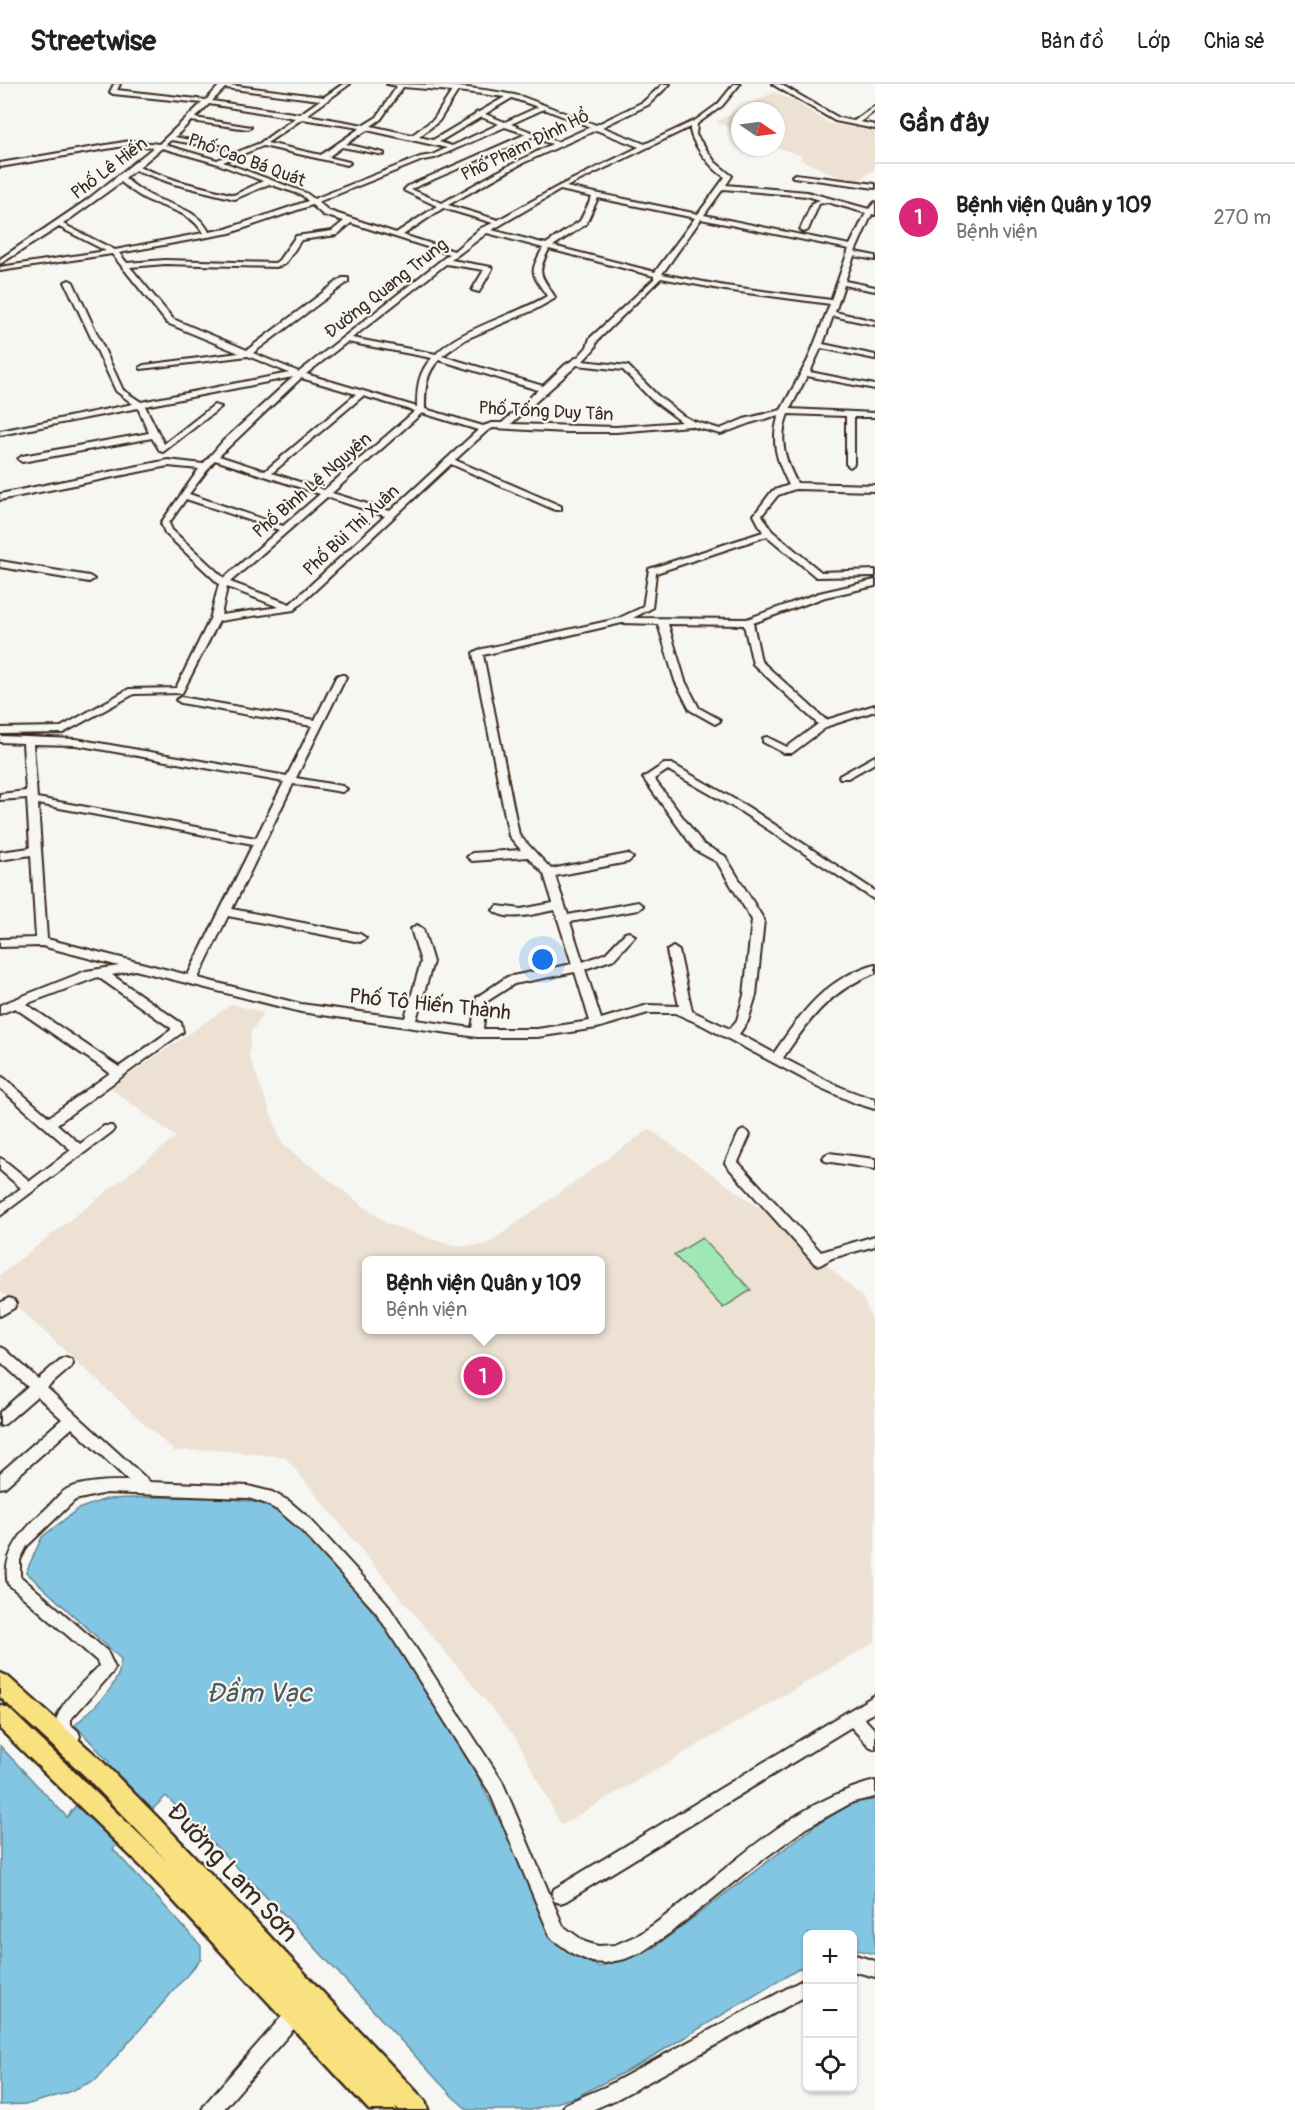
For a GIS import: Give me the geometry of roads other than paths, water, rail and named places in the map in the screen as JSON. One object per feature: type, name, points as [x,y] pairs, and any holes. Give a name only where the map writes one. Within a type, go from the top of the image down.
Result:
[{"type":"main road","name":"Đường Lam Sơn","points":[[0,1683],[92,1766],[152,1828],[304,2005],[385,2110]]},
{"type":"main road","name":"Đường Lam Sơn","points":[[0,1715],[77,1784],[139,1847],[416,2110]]},
{"type":"street","points":[[117,84],[113,92],[146,94],[301,116],[414,136],[453,148]]},
{"type":"street","points":[[146,94],[152,84]]},
{"type":"street","points":[[217,162],[262,144],[347,84]]},
{"type":"street","points":[[322,158],[386,111],[394,84],[446,86],[511,96],[646,147]]},
{"type":"street","name":"Phố Phạm Đỉnh Hổ","points":[[396,236],[440,205],[557,144],[651,101],[667,84]]},
{"type":"street","name":"Đường Quang Trung","points":[[225,583],[168,531],[165,523],[213,457],[298,375],[484,230],[559,188],[694,124],[720,105],[737,84]]},
{"type":"street","points":[[775,84],[837,120],[875,127]]},
{"type":"street","points":[[224,85],[324,99]]},
{"type":"street","name":"Phố Lê Hiến","points":[[0,262],[58,224],[163,146],[224,85]]},
{"type":"street","points":[[414,136],[437,120],[456,89]]},
{"type":"street","points":[[435,142],[511,96]]},
{"type":"street","points":[[0,275],[116,254],[261,222],[389,180],[428,163],[433,157],[543,107]]},
{"type":"street","points":[[854,124],[875,108]]},
{"type":"street","points":[[478,114],[557,144]]},
{"type":"street","points":[[191,119],[248,127]]},
{"type":"street","points":[[504,426],[591,348],[593,340],[658,279],[657,275],[729,176],[711,164],[705,149],[693,135],[694,124]]},
{"type":"street","points":[[497,222],[440,205],[407,190],[532,134]]},
{"type":"street","points":[[171,138],[222,148]]},
{"type":"street","name":"Phố Cao Bá Quát","points":[[0,165],[130,143],[163,146],[217,162],[304,194],[326,213],[454,253]]},
{"type":"street","points":[[262,144],[347,163]]},
{"type":"street","points":[[341,145],[382,154]]},
{"type":"street","points":[[135,168],[176,183],[235,197],[269,181]]},
{"type":"street","points":[[795,176],[875,186]]},
{"type":"street","points":[[120,178],[140,193],[195,217],[204,225],[207,235]]},
{"type":"street","points":[[802,194],[821,178]]},
{"type":"street","points":[[722,187],[802,194],[872,212]]},
{"type":"street","points":[[559,188],[701,217],[875,258]]},
{"type":"street","points":[[421,410],[418,395],[422,375],[428,363],[456,341],[534,308],[551,297],[537,275],[536,268],[547,247],[583,222],[596,196]]},
{"type":"street","points":[[804,230],[816,203],[826,200]]},
{"type":"street","points":[[0,268],[228,237],[278,223],[316,204]]},
{"type":"street","points":[[794,486],[782,464],[778,438],[785,411],[819,345],[852,251],[875,204]]},
{"type":"street","points":[[125,265],[165,262],[276,265],[282,262],[299,238],[334,233],[349,221]]},
{"type":"street","points":[[58,224],[116,254]]},
{"type":"street","points":[[484,230],[657,275],[725,288],[833,302]]},
{"type":"street","name":"Phố Tống Duy Tân","points":[[116,254],[170,321],[298,375],[484,429],[492,425],[613,432],[648,430],[690,423]]},
{"type":"street","points":[[444,261],[488,269],[476,290]]},
{"type":"street","points":[[144,367],[247,354],[345,279]]},
{"type":"street","points":[[69,282],[120,391],[141,406],[168,463]]},
{"type":"street","points":[[841,282],[875,289]]},
{"type":"street","points":[[829,313],[875,323]]},
{"type":"street","points":[[345,339],[435,357],[544,388]]},
{"type":"street","points":[[819,345],[875,357]]},
{"type":"street","points":[[576,362],[625,368],[654,397],[690,423],[721,432],[747,421],[785,411],[875,416]]},
{"type":"street","points":[[805,374],[875,387]]},
{"type":"street","points":[[0,433],[298,375]]},
{"type":"street","points":[[266,474],[362,393]]},
{"type":"street","points":[[163,449],[218,407]]},
{"type":"street","name":"Phố Bình Lệ Nguyên","points":[[225,583],[421,410]]},
{"type":"street","points":[[850,414],[850,464]]},
{"type":"street","name":"Phố Bùi Thị Xuân","points":[[291,608],[484,429]]},
{"type":"street","points":[[22,459],[154,435]]},
{"type":"street","points":[[213,457],[392,515]]},
{"type":"street","points":[[450,461],[558,508]]},
{"type":"street","points":[[0,497],[168,463],[204,468]]},
{"type":"street","points":[[875,488],[794,486],[775,493],[758,514],[768,533],[819,575],[875,573]]},
{"type":"street","points":[[184,495],[286,530]]},
{"type":"street","points":[[643,621],[652,571],[768,533]]},
{"type":"street","points":[[0,564],[89,579]]},
{"type":"street","points":[[0,731],[63,730],[132,691],[179,691],[214,619],[225,583],[291,608]]},
{"type":"street","points":[[597,1024],[549,873],[514,836],[478,653],[620,621],[748,622],[822,595],[875,583]]},
{"type":"street","points":[[214,619],[291,608]]},
{"type":"street","points":[[620,621],[646,608]]},
{"type":"street","points":[[662,621],[680,681],[695,710],[715,721]]},
{"type":"street","points":[[748,622],[756,662],[824,724]]},
{"type":"street","points":[[192,978],[341,677]]},
{"type":"street","points":[[181,700],[318,724]]},
{"type":"street","points":[[767,740],[788,751],[824,724],[875,708]]},
{"type":"street","points":[[0,739],[28,742],[76,742],[342,789]]},
{"type":"street","points":[[28,742],[42,942]]},
{"type":"street","points":[[843,776],[875,759]]},
{"type":"street","points":[[732,1035],[742,1021],[750,995],[758,920],[721,859],[699,847],[648,778],[668,766],[744,808],[875,896]]},
{"type":"street","points":[[0,797],[32,797],[259,842]]},
{"type":"street","points":[[0,856],[36,852]]},
{"type":"street","points":[[472,857],[531,853]]},
{"type":"street","points":[[549,873],[628,858]]},
{"type":"street","points":[[498,910],[521,913],[560,905]]},
{"type":"street","points":[[565,919],[638,906]]},
{"type":"street","points":[[225,911],[360,938]]},
{"type":"street","points":[[409,1024],[427,962],[417,929]]},
{"type":"street","points":[[477,1033],[481,1000],[511,980],[580,967],[610,956],[629,936]]},
{"type":"street","name":"Phố Tô Hiến Thành","points":[[0,943],[42,942],[137,967],[192,978],[301,1008],[477,1033],[537,1033],[597,1024],[648,1009],[686,1012],[823,1084],[859,1100],[875,1104]]},
{"type":"street","points":[[673,951],[686,1012]]},
{"type":"street","points":[[0,1010],[90,974],[137,967]]},
{"type":"street","points":[[776,1059],[827,992],[850,977],[875,968]]},
{"type":"street","points":[[51,1122],[117,1072],[173,1036],[177,1026],[101,973]]},
{"type":"street","points":[[16,1003],[117,1072]]},
{"type":"street","points":[[0,1081],[51,1122],[79,1150]]},
{"type":"street","points":[[0,1211],[108,1129]]},
{"type":"street","points":[[744,1135],[731,1163],[820,1260],[828,1254],[875,1241]]},
{"type":"street","points":[[829,1158],[875,1164]]},
{"type":"street","points":[[0,1163],[29,1188]]},
{"type":"street","points":[[0,1353],[147,1488]]},
{"type":"street","points":[[0,1420],[66,1363]]},
{"type":"street","points":[[0,1481],[71,1420]]},
{"type":"street","points":[[92,1766],[96,1760],[63,1728],[64,1716],[107,1668],[102,1656],[14,1579],[13,1560],[22,1541],[71,1494],[106,1487],[147,1488],[248,1492],[284,1506],[304,1523],[381,1607],[426,1674],[496,1787],[557,1932],[568,1944],[588,1952],[606,1955],[626,1949],[655,1934],[806,1817],[856,1793],[875,1789]]},
{"type":"street","points":[[560,1895],[875,1703]]},
{"type":"street","points":[[853,1718],[875,1741]]},
{"type":"street","points":[[857,1964],[875,1969]]},
{"type":"street","points":[[571,2110],[611,2093],[803,1987]]},
{"type":"street","points":[[211,2110],[304,2005]]},
{"type":"water","name":"Đầm Vạc","points":[[156,1497],[237,1499],[268,1506],[282,1512],[341,1574],[402,1651],[453,1731],[518,1857],[558,1943],[573,1955],[599,1967],[653,1948],[816,1825],[856,1801],[875,1800],[875,1954],[857,1950],[857,1930],[803,1930],[803,1966],[640,2064],[576,2097],[531,2110],[468,2110],[453,2097],[297,1928],[166,1796],[113,1849],[201,1946],[201,1959],[96,2080],[66,2093],[29,2104],[0,2105],[0,1746],[67,1817],[109,1762],[75,1725],[98,1704],[112,1687],[120,1669],[121,1659],[26,1572],[42,1537],[78,1509],[106,1499]]},
{"type":"place","name":"Bệnh viện Quân y 109","points":[[483,1376]]}]
